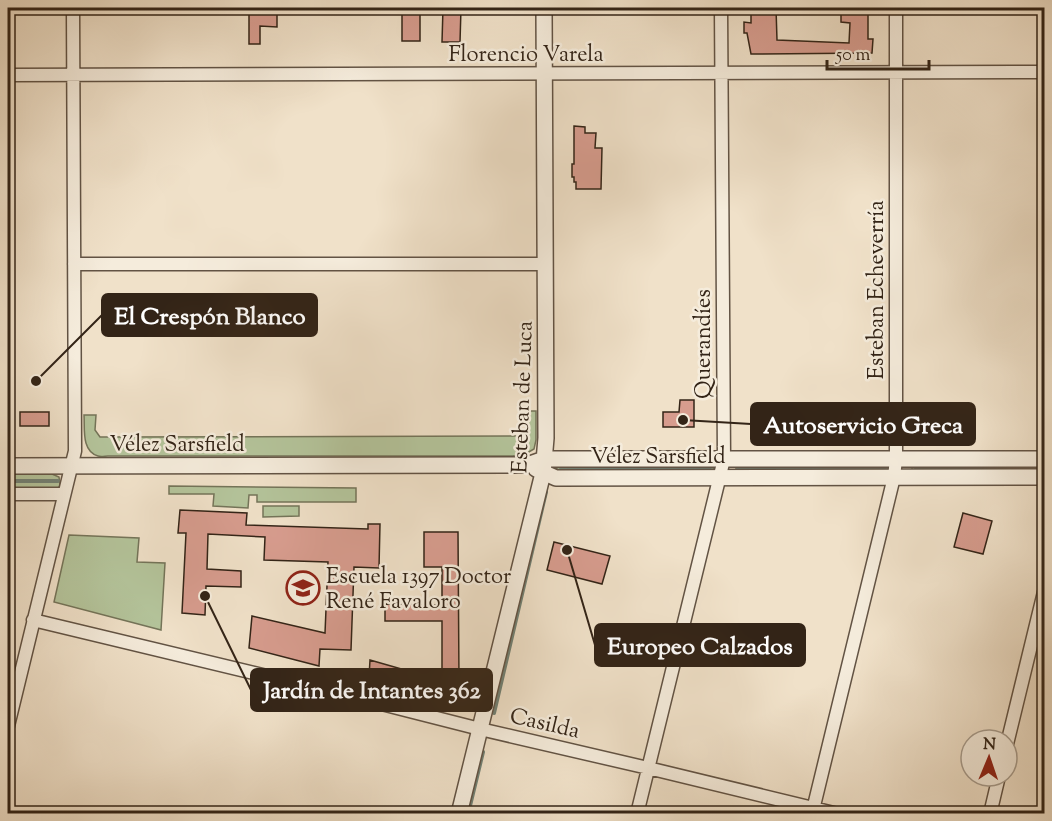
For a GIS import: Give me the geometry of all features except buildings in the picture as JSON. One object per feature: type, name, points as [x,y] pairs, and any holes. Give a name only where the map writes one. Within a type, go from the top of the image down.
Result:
[{"type":"street","points":[[8,726],[75,451],[73,8]]},
{"type":"street","name":"Esteban de Luca","points":[[459,813],[544,466],[546,438],[544,8]]},
{"type":"street","name":"Querandíes","points":[[637,813],[724,459],[722,8]]},
{"type":"street","name":"Esteban Echeverría","points":[[812,811],[894,477],[896,459],[896,8]]},
{"type":"street","name":"Florencio Varela","points":[[8,75],[1044,72]]},
{"type":"street","points":[[74,264],[545,264]]},
{"type":"street","name":"Vélez Sarsfield","points":[[8,466],[544,466],[724,459],[1044,459]]},
{"type":"street","name":"Vélez Sarsfield","points":[[544,466],[556,478],[1044,477]]},
{"type":"street","points":[[8,494],[64,494]]},
{"type":"street","points":[[1011,728],[1044,592]]},
{"type":"street","name":"Casilda","points":[[33,620],[648,768],[812,811],[838,813]]},
{"type":"street","points":[[990,813],[996,788]]},
{"type":"green space","points":[[526,411],[536,411],[534,449],[513,456],[98,456],[86,444],[84,432],[84,415],[96,415],[95,430],[100,437],[519,436],[526,429]]},
{"type":"green space","points":[[884,463],[890,467],[890,470],[736,471],[738,465]]},
{"type":"green space","points":[[1044,463],[1044,473],[912,471],[914,465]]},
{"type":"green space","points":[[709,465],[714,469],[713,471],[556,472],[560,466]]},
{"type":"green space","points":[[8,474],[52,474],[59,477],[60,485],[58,489],[8,491]]},
{"type":"green space","points":[[169,486],[356,488],[356,502],[257,502],[257,495],[249,495],[248,508],[213,506],[214,494],[169,494]]},
{"type":"green space","points":[[263,506],[299,506],[299,516],[263,517]]},
{"type":"green space","points":[[69,535],[139,538],[137,562],[165,563],[161,630],[54,602]]},
{"type":"waterway","points":[[916,469],[1044,468]]},
{"type":"waterway","points":[[560,470],[710,469]]},
{"type":"waterway","points":[[738,469],[885,469]]},
{"type":"waterway","points":[[8,481],[58,481]]},
{"type":"waterway","points":[[494,713],[546,492]]},
{"type":"waterway","points":[[468,814],[483,752]]},
{"type":"place","name":"El Crespón Blanco","points":[[36,381]]},
{"type":"place","name":"Autoservicio Greca","points":[[683,420]]},
{"type":"place","name":"Europeo Calzados","points":[[567,550]]},
{"type":"place","name":"Escuela 1397 Doctor René Favaloro","points":[[303,588]]},
{"type":"place","name":"Jardín de Intantes 362","points":[[205,596]]}]
